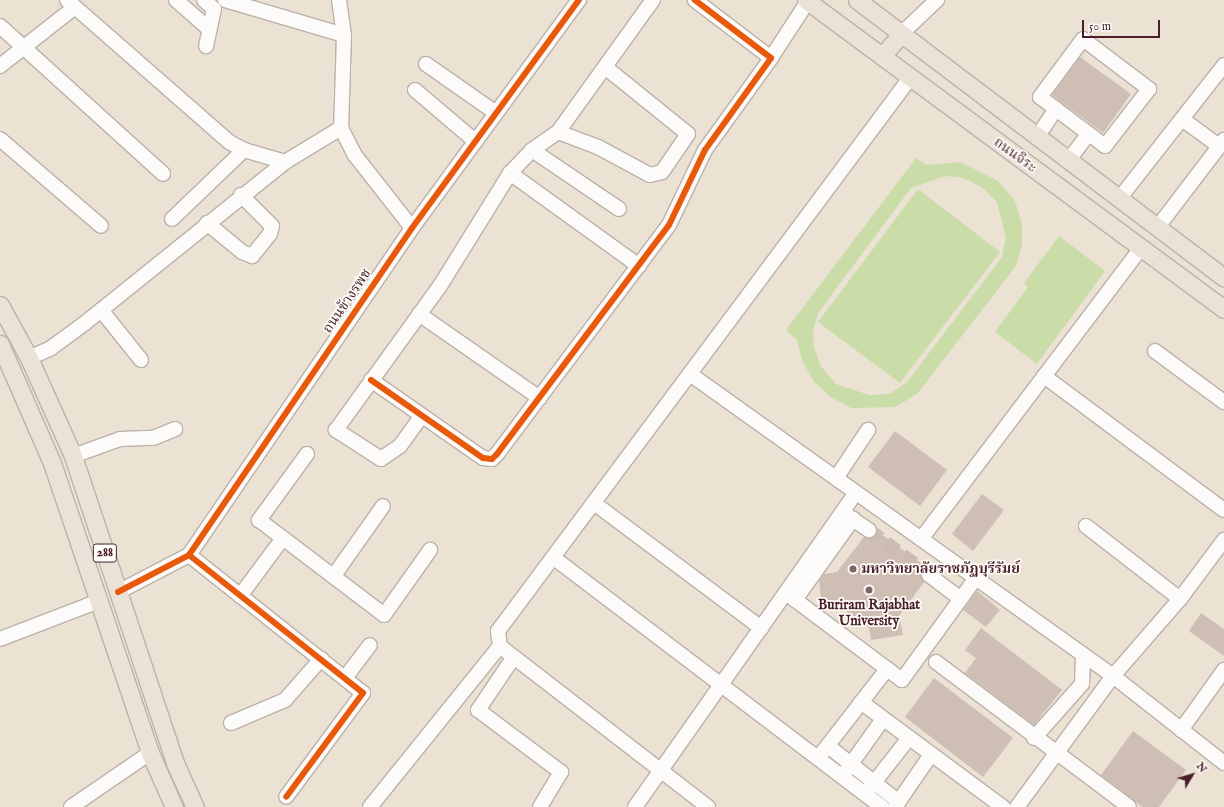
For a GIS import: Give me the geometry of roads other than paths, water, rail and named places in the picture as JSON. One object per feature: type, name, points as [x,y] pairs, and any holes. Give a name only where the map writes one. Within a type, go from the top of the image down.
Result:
[{"type":"main road","name":"ถนนจิระ","points":[[807,0],[910,78],[1224,309]]},
{"type":"main road","name":"ถนนจิระ","points":[[858,0],[1157,228],[1222,273]]},
{"type":"main road","points":[[882,56],[901,34]]},
{"type":"main road","name":"288","points":[[0,306],[29,358],[72,456],[175,762],[195,807]]},
{"type":"main road","name":"288","points":[[0,344],[52,464],[150,753],[174,807]]},
{"type":"main road","points":[[99,601],[118,592]]},
{"type":"street","points":[[176,0],[209,29]]},
{"type":"street","points":[[204,0],[214,9],[206,46]]},
{"type":"street","points":[[225,0],[344,35]]},
{"type":"street","points":[[339,0],[344,35],[341,128],[354,154],[412,228]]},
{"type":"street","name":"ถนนข้างรพช","points":[[118,592],[189,555],[412,228],[578,0]]},
{"type":"street","points":[[421,417],[400,446],[381,459],[336,430],[419,314],[510,173],[532,150],[558,132],[653,0]]},
{"type":"street","points":[[695,0],[771,58]]},
{"type":"street","points":[[372,380],[421,417],[483,458],[492,459],[540,398],[669,225],[705,150],[771,58],[807,0]]},
{"type":"street","points":[[901,34],[937,0]]},
{"type":"street","points":[[0,66],[24,47],[71,3],[229,142],[244,150],[285,162]]},
{"type":"street","points":[[0,26],[163,174]]},
{"type":"street","points":[[1083,39],[1148,89],[1105,146],[1056,109],[1040,97],[1083,39]]},
{"type":"street","points":[[426,64],[496,113]]},
{"type":"street","points":[[1119,199],[1224,65]]},
{"type":"street","points":[[558,132],[598,147],[650,175],[662,172],[688,134],[605,67]]},
{"type":"street","points":[[708,807],[513,658],[500,646],[498,631],[554,558],[910,78]]},
{"type":"street","points":[[415,90],[475,141]]},
{"type":"street","points":[[1037,137],[1056,109]]},
{"type":"street","points":[[1157,228],[1222,143],[1182,120]]},
{"type":"street","points":[[29,358],[51,348],[102,310],[241,195],[285,162],[341,128]]},
{"type":"street","points":[[1068,161],[1088,134]]},
{"type":"street","points":[[0,139],[101,226]]},
{"type":"street","points":[[172,219],[244,150]]},
{"type":"street","points":[[532,150],[619,208]]},
{"type":"street","points":[[510,173],[639,266]]},
{"type":"street","points":[[207,223],[242,252],[252,256],[270,234],[272,226],[241,195]]},
{"type":"street","points":[[921,539],[1141,248]]},
{"type":"street","points":[[102,310],[141,360]]},
{"type":"street","points":[[419,314],[540,398]]},
{"type":"street","points":[[1155,351],[1224,402]]},
{"type":"street","points":[[690,374],[975,579],[1113,676],[1224,763]]},
{"type":"street","points":[[1044,376],[1224,510]]},
{"type":"street","points":[[72,456],[120,439],[153,438],[175,429]]},
{"type":"street","points":[[836,478],[868,430]]},
{"type":"street","points":[[307,454],[259,520],[335,574],[384,615],[430,550]]},
{"type":"street","points":[[635,807],[761,628],[791,596],[848,516],[856,493]]},
{"type":"street","points":[[594,503],[761,628]]},
{"type":"street","points":[[335,574],[383,506]]},
{"type":"street","points":[[848,516],[869,530]]},
{"type":"street","points":[[1086,526],[1180,599]]},
{"type":"street","points":[[240,596],[283,538]]},
{"type":"street","points":[[1017,807],[1113,676],[1180,599],[1224,540]]},
{"type":"street","points":[[189,555],[363,693],[286,797]]},
{"type":"street","points":[[554,558],[882,807]]},
{"type":"street","points":[[929,576],[959,598]]},
{"type":"street","points":[[791,596],[902,680],[959,598],[975,579]]},
{"type":"street","points":[[0,639],[99,601]]},
{"type":"street","points":[[345,678],[370,645]]},
{"type":"street","points":[[376,805],[500,646]]},
{"type":"street","points":[[1034,738],[1082,684],[1083,656]]},
{"type":"street","points":[[513,658],[478,710],[561,772],[540,807]]},
{"type":"street","points":[[231,723],[285,700],[321,659]]},
{"type":"street","points":[[936,662],[1034,738],[1056,753],[1121,805]]},
{"type":"street","points":[[818,758],[887,669]]},
{"type":"street","points":[[1181,730],[1224,670]]},
{"type":"street","points":[[861,702],[909,738],[930,756],[1003,807]]},
{"type":"street","points":[[842,776],[883,719]]},
{"type":"street","points":[[865,794],[909,738]]},
{"type":"street","points":[[828,746],[874,782],[897,804],[930,756]]},
{"type":"street","points":[[71,807],[150,753]]},
{"type":"tunnel","points":[[869,530],[929,575]]},
{"type":"place","name":"มหาวิทยาลัยราชภัฏบุรีรัมย์","points":[[853,569]]},
{"type":"place","name":"Buriram Rajabhat University","points":[[869,590]]}]
